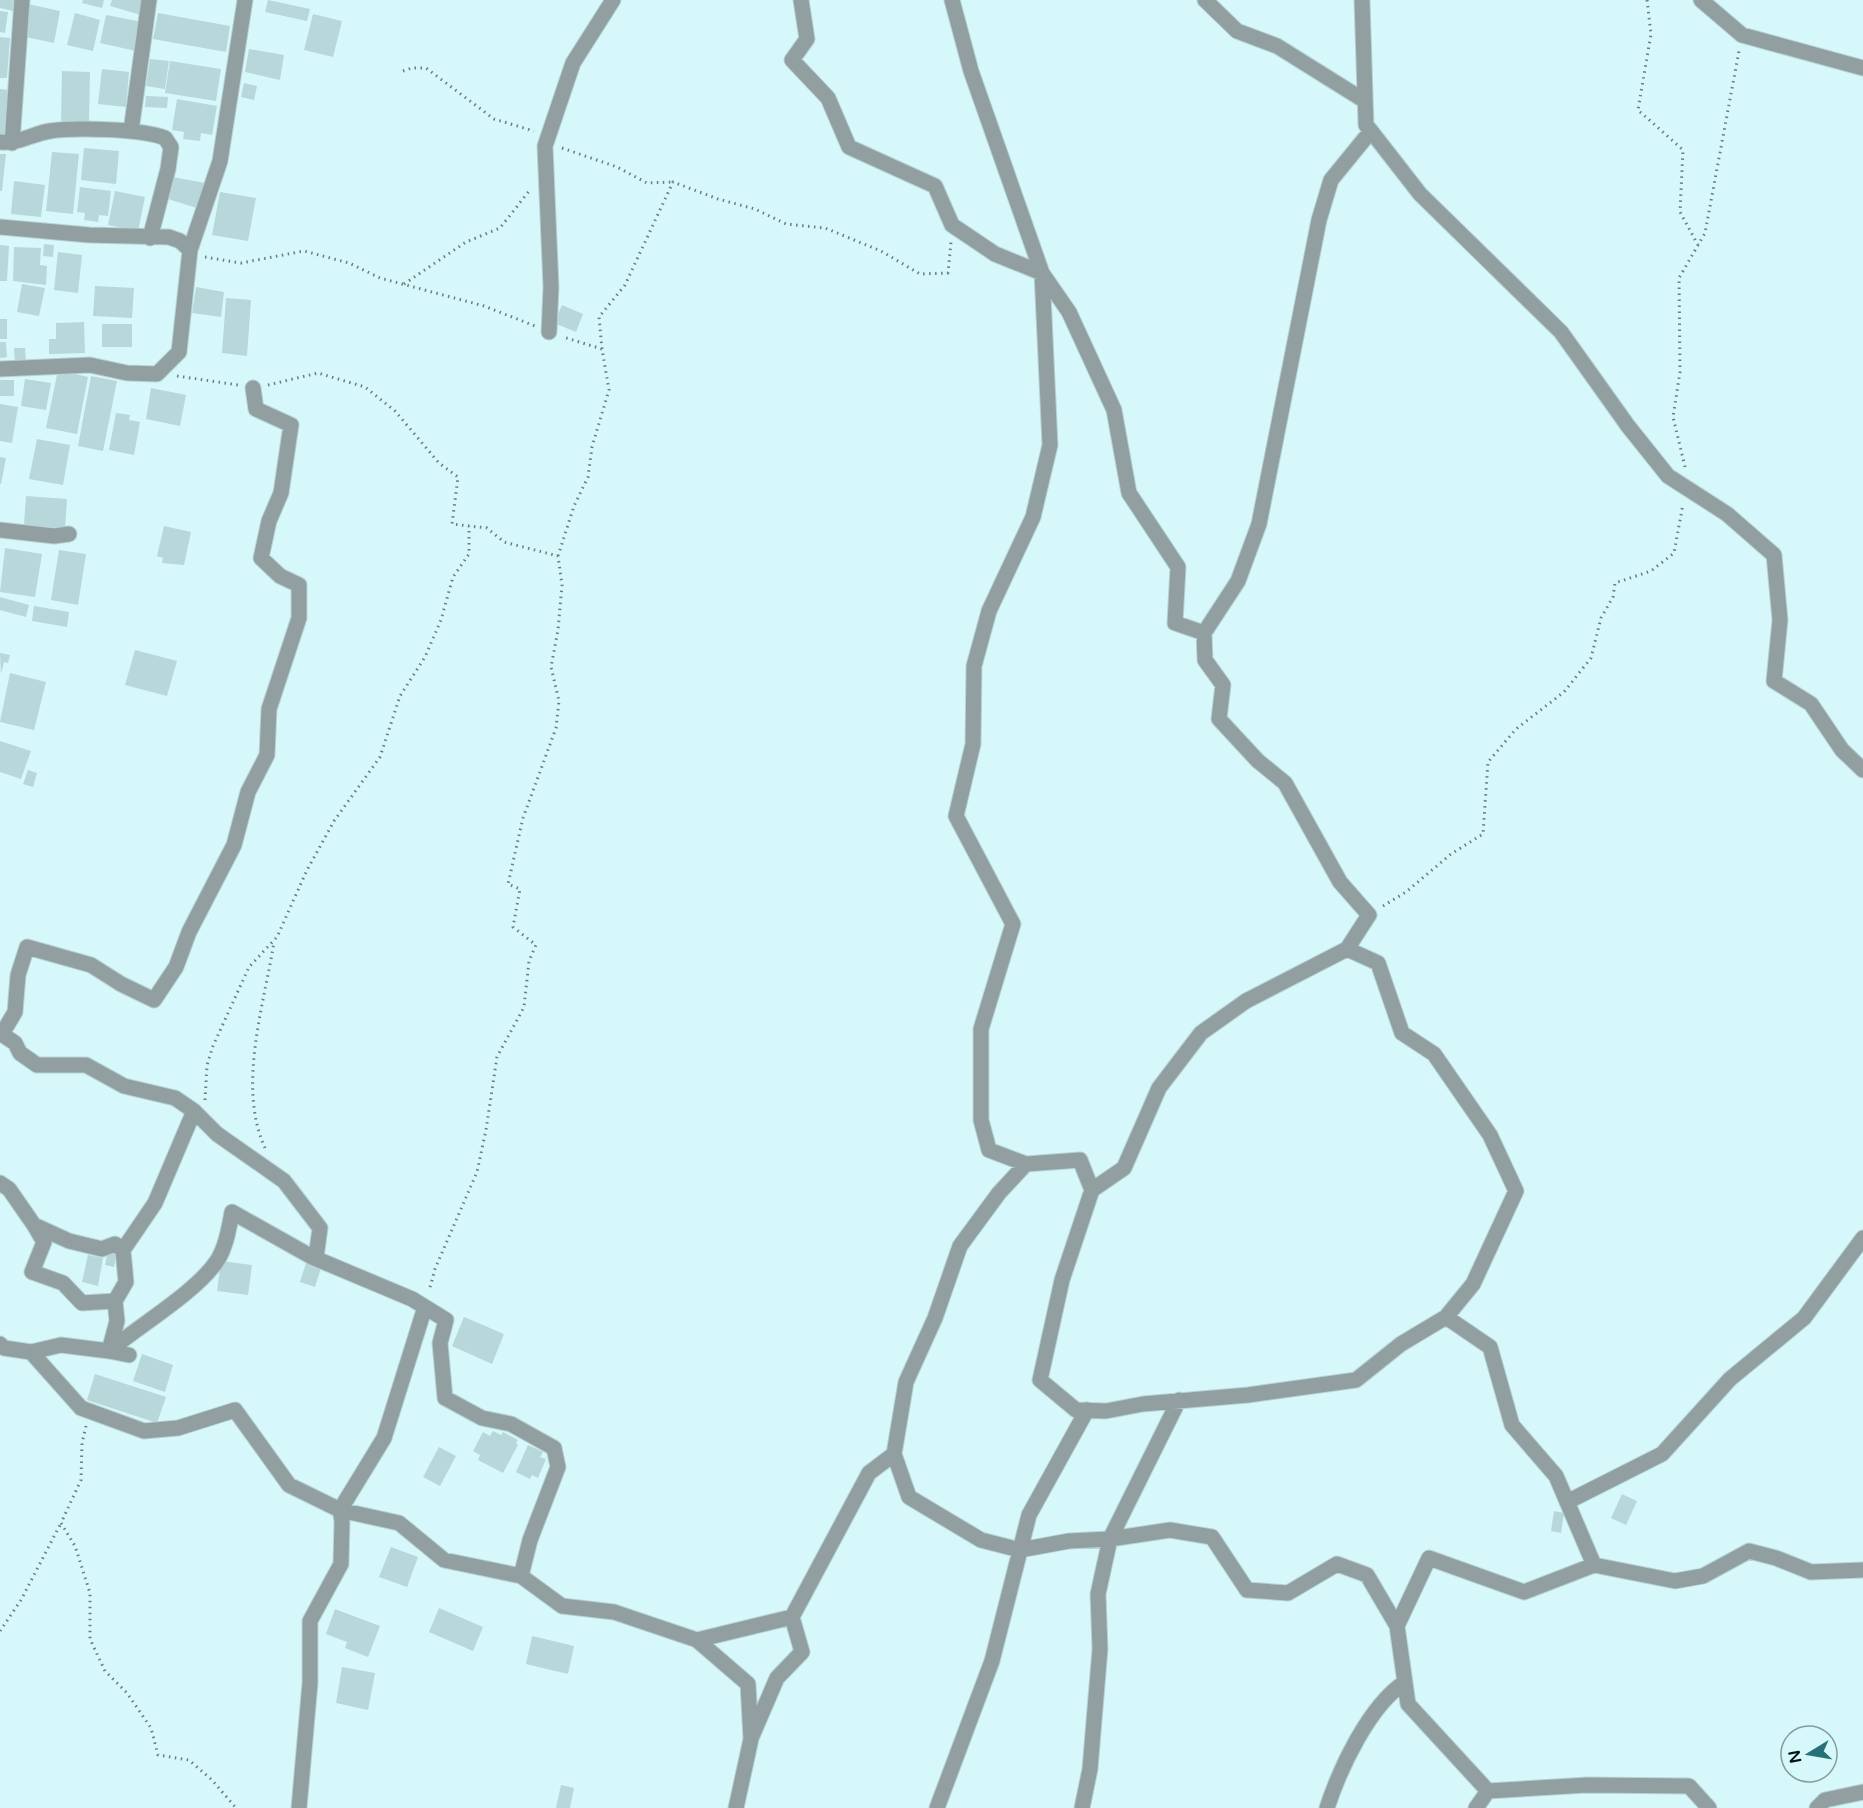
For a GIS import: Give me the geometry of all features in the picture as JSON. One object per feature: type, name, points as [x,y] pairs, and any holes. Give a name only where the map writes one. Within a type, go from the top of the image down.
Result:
[{"type":"street","points":[[22,0],[6,142],[50,131],[131,131],[156,134],[165,138],[171,147],[150,238]]},
{"type":"street","points":[[131,131],[149,0]]},
{"type":"street","points":[[0,369],[90,364],[127,373],[157,374],[179,352],[190,250],[220,161],[244,0]]},
{"type":"street","points":[[549,332],[551,287],[546,167],[548,136],[573,63],[613,0]]},
{"type":"street","points":[[801,0],[807,39],[792,60],[828,98],[849,147],[935,186],[952,225],[995,254],[1042,273]]},
{"type":"street","points":[[952,0],[971,71],[1042,273],[1069,312],[1114,410],[1130,493],[1178,567],[1175,623],[1204,633]]},
{"type":"street","points":[[1205,0],[1237,31],[1277,46],[1365,101]]},
{"type":"street","points":[[1362,0],[1366,125],[1420,194],[1561,332],[1628,426],[1668,476],[1727,514],[1774,555],[1780,620],[1774,681],[1811,704],[1842,750],[1863,770]]},
{"type":"street","points":[[1701,0],[1742,35],[1863,68]]},
{"type":"street","points":[[1347,949],[1377,963],[1402,1033],[1434,1054],[1490,1135],[1516,1191],[1473,1284],[1446,1317],[1401,1344],[1356,1380],[1179,1400],[1106,1411],[1076,1410],[1040,1380],[1062,1280],[1092,1190],[1124,1168],[1159,1088],[1201,1033],[1246,1001],[1347,949],[1369,915],[1340,882],[1285,783],[1258,761],[1219,718],[1223,685],[1205,660],[1204,633],[1238,580],[1259,524],[1319,220],[1331,180],[1371,131]]},
{"type":"street","points":[[0,227],[150,238],[169,237],[180,241],[190,250]]},
{"type":"street","points":[[1042,273],[1050,445],[1033,517],[989,611],[974,666],[973,744],[956,816],[1013,924],[981,1029],[981,1120],[989,1150],[1026,1164],[1080,1160],[1092,1190]]},
{"type":"street","points":[[253,388],[256,409],[291,425],[281,493],[269,521],[261,558],[279,576],[299,585],[299,618],[269,709],[267,755],[248,792],[234,845],[189,932],[176,967],[154,1000],[90,965],[27,948],[18,975],[15,1012],[1,1034],[36,1065],[86,1065],[124,1086],[175,1098],[199,1116],[217,1134],[284,1180],[320,1228],[316,1258]]},
{"type":"street","points":[[0,530],[54,536],[69,534]]},
{"type":"street","points":[[109,1351],[117,1321],[115,1301],[126,1282],[123,1251],[155,1203],[199,1116]]},
{"type":"street","points":[[1026,1164],[999,1193],[960,1245],[935,1318],[906,1383],[894,1454],[909,1497],[981,1540],[1020,1550],[1069,1541],[1110,1539],[1170,1530],[1212,1537],[1247,1590],[1288,1593],[1336,1564],[1367,1575],[1397,1626],[1408,1704],[1488,1791],[1494,1808]]},
{"type":"street","points":[[0,1183],[9,1189],[44,1242],[32,1272],[63,1283],[82,1303],[115,1301]]},
{"type":"street","points":[[109,1351],[181,1295],[217,1261],[226,1240],[232,1212],[316,1258],[425,1307],[446,1320],[440,1343],[445,1398],[482,1418],[512,1424],[554,1448],[558,1467],[530,1540],[520,1576]]},
{"type":"street","points":[[34,1225],[69,1240],[102,1250],[116,1244],[123,1251]]},
{"type":"street","points":[[1567,1502],[1662,1454],[1730,1379],[1804,1318],[1863,1238]]},
{"type":"street","points":[[299,1808],[310,1683],[310,1621],[341,1564],[340,1510],[384,1438],[425,1307]]},
{"type":"street","points":[[1446,1317],[1490,1347],[1512,1425],[1556,1476],[1594,1565]]},
{"type":"street","points":[[0,1344],[4,1348],[31,1352],[61,1345],[129,1355]]},
{"type":"street","points":[[31,1352],[81,1408],[90,1412],[144,1431],[178,1428],[235,1410],[289,1485],[340,1510],[399,1522],[444,1560],[520,1576],[562,1606],[614,1612],[697,1640],[748,1684],[751,1739]]},
{"type":"street","points":[[1082,1808],[1090,1769],[1100,1649],[1098,1594],[1110,1539],[1179,1400]]},
{"type":"street","points":[[937,1808],[992,1661],[1029,1515],[1087,1410]]},
{"type":"street","points":[[736,1808],[751,1739],[777,1678],[802,1652],[792,1617],[869,1473],[894,1454]]},
{"type":"street","points":[[1397,1626],[1429,1558],[1524,1592],[1594,1565],[1675,1581],[1703,1576],[1749,1551],[1811,1572],[1863,1570]]},
{"type":"street","points":[[697,1640],[792,1617]]},
{"type":"street","points":[[1327,1808],[1333,1788],[1371,1718],[1395,1689],[1405,1682]]},
{"type":"street","points":[[1488,1791],[1587,1785],[1689,1786],[1709,1808]]},
{"type":"street","points":[[1476,1808],[1488,1791]]},
{"type":"street","points":[[1817,1808],[1825,1800],[1863,1792]]},
{"type":"path","points":[[1647,0],[1652,34],[1638,110],[1683,150],[1680,212],[1698,245]]},
{"type":"path","points":[[1369,915],[1406,892],[1451,854],[1483,834],[1488,762],[1516,729],[1564,692],[1591,658],[1601,618],[1613,597],[1615,583],[1651,571],[1674,552],[1680,510],[1690,490],[1673,417],[1680,372],[1679,278],[1705,233],[1742,35]]},
{"type":"path","points":[[403,71],[412,68],[426,68],[494,119],[534,130],[548,136],[562,148],[617,167],[647,183],[673,182],[718,199],[755,209],[786,224],[825,228],[881,251],[920,274],[948,273],[952,225]]},
{"type":"path","points":[[404,284],[466,242],[500,228],[546,167]]},
{"type":"path","points":[[425,1307],[435,1269],[477,1172],[497,1057],[524,1006],[530,961],[536,945],[513,927],[520,888],[508,884],[523,818],[556,728],[559,700],[551,667],[558,630],[562,585],[558,556],[574,506],[588,477],[592,447],[609,390],[599,317],[625,285],[673,182]]},
{"type":"path","points":[[190,250],[201,256],[241,263],[304,250],[349,263],[380,278],[484,306],[549,332],[602,349]]},
{"type":"path","points":[[157,374],[210,379],[253,388],[318,373],[365,387],[394,411],[439,463],[458,477],[452,524],[487,528],[504,542],[558,556]]},
{"type":"path","points":[[266,1150],[256,1129],[254,1047],[274,940],[307,870],[334,821],[380,757],[400,696],[424,657],[441,620],[453,577],[469,554],[469,526]]},
{"type":"path","points":[[199,1116],[213,1046],[249,967],[274,940]]},
{"type":"path","points":[[0,1631],[21,1600],[81,1480],[82,1443],[90,1412]]},
{"type":"path","points":[[61,1523],[75,1546],[90,1593],[90,1639],[105,1671],[127,1693],[151,1728],[158,1755],[189,1760],[212,1780],[236,1808]]},
{"type":"building","points":[[0,0],[16,0],[13,11],[0,8]]},
{"type":"building","points":[[83,0],[104,0],[102,8],[82,3]]},
{"type":"building","points":[[112,0],[146,0],[141,15],[110,6]]},
{"type":"building","points":[[268,0],[310,9],[307,21],[265,12]]},
{"type":"building","points":[[28,4],[60,11],[54,43],[21,36]]},
{"type":"building","points":[[0,11],[8,12],[5,33],[0,32]]},
{"type":"building","points":[[75,13],[100,20],[93,51],[67,45]]},
{"type":"building","points":[[158,13],[230,26],[226,52],[153,39]]},
{"type":"building","points":[[313,14],[342,21],[333,57],[304,50]]},
{"type":"building","points":[[106,15],[142,22],[136,51],[100,43]]},
{"type":"building","points":[[0,37],[10,38],[7,78],[0,78]]},
{"type":"building","points":[[249,49],[284,55],[280,80],[245,72]]},
{"type":"building","points":[[150,59],[169,61],[165,89],[146,86]]},
{"type":"building","points":[[170,61],[221,69],[216,101],[165,93]]},
{"type":"building","points":[[102,69],[129,72],[126,107],[98,104]]},
{"type":"building","points":[[62,71],[90,72],[89,121],[61,121]]},
{"type":"building","points":[[244,83],[257,86],[254,100],[241,97]]},
{"type":"building","points":[[0,89],[8,90],[4,136],[0,136]]},
{"type":"building","points":[[146,96],[168,97],[167,108],[145,107]]},
{"type":"building","points":[[177,99],[217,106],[212,135],[201,133],[200,141],[183,139],[184,132],[172,130]]},
{"type":"building","points":[[84,148],[119,151],[116,184],[81,180]]},
{"type":"building","points":[[52,152],[79,154],[73,214],[46,211]]},
{"type":"building","points":[[0,154],[6,154],[2,191],[0,191]]},
{"type":"building","points":[[173,177],[205,183],[200,209],[168,199]]},
{"type":"building","points":[[14,181],[45,185],[41,217],[11,214]]},
{"type":"building","points":[[80,187],[111,191],[108,216],[99,215],[98,222],[84,220],[85,213],[77,212]]},
{"type":"building","points":[[115,191],[145,197],[138,231],[108,225]]},
{"type":"building","points":[[220,192],[256,198],[248,241],[212,235]]},
{"type":"building","points":[[44,244],[54,245],[53,257],[43,256]]},
{"type":"building","points":[[0,245],[9,246],[7,281],[0,281]]},
{"type":"building","points":[[14,247],[41,248],[40,265],[47,266],[46,285],[13,281]]},
{"type":"building","points":[[58,252],[82,255],[78,293],[54,290]]},
{"type":"building","points":[[22,284],[45,288],[39,316],[17,312]]},
{"type":"building","points":[[95,286],[134,288],[132,318],[93,316]]},
{"type":"building","points":[[196,287],[224,292],[221,317],[192,313]]},
{"type":"building","points":[[226,298],[251,300],[247,356],[222,353]]},
{"type":"building","points":[[562,305],[583,314],[576,332],[554,323]]},
{"type":"building","points":[[0,319],[7,319],[7,339],[0,339]]},
{"type":"building","points":[[84,322],[85,353],[49,354],[49,339],[56,339],[56,323]]},
{"type":"building","points":[[102,324],[132,324],[132,347],[102,347]]},
{"type":"building","points":[[0,342],[6,342],[7,357],[0,358]]},
{"type":"building","points":[[14,348],[25,348],[26,362],[15,362]]},
{"type":"building","points":[[58,370],[88,377],[77,434],[46,428]]},
{"type":"building","points":[[91,376],[117,381],[103,451],[78,446]]},
{"type":"building","points":[[25,379],[51,383],[46,410],[21,406]]},
{"type":"building","points":[[0,380],[14,380],[14,396],[0,396]]},
{"type":"building","points":[[151,388],[186,395],[180,426],[146,419]]},
{"type":"building","points":[[0,404],[18,407],[12,443],[0,441]]},
{"type":"building","points":[[116,413],[130,415],[129,420],[140,422],[134,455],[109,450]]},
{"type":"building","points":[[37,439],[70,445],[63,485],[29,479]]},
{"type":"building","points":[[0,457],[6,458],[1,484],[0,484]]},
{"type":"building","points":[[26,496],[67,499],[65,528],[24,525]]},
{"type":"building","points":[[164,526],[191,532],[184,565],[162,563],[163,558],[157,556]]},
{"type":"building","points":[[5,548],[42,554],[35,597],[0,592]]},
{"type":"building","points":[[59,550],[86,554],[78,605],[51,600]]},
{"type":"building","points":[[0,597],[29,605],[26,617],[0,610]]},
{"type":"building","points":[[34,606],[69,612],[67,627],[32,621]]},
{"type":"building","points":[[135,650],[177,661],[167,696],[125,685]]},
{"type":"building","points":[[0,653],[10,655],[8,663],[4,662],[1,674]]},
{"type":"building","points":[[10,673],[46,682],[34,730],[0,722]]},
{"type":"building","points":[[0,741],[31,751],[21,779],[0,772]]},
{"type":"building","points":[[28,770],[37,773],[33,787],[23,784]]},
{"type":"building","points":[[108,1251],[117,1253],[114,1267],[105,1265]]},
{"type":"building","points":[[88,1255],[103,1258],[98,1286],[82,1282]]},
{"type":"building","points":[[221,1261],[252,1265],[248,1295],[217,1291]]},
{"type":"building","points":[[306,1263],[321,1268],[315,1287],[300,1282]]},
{"type":"building","points":[[464,1317],[504,1334],[492,1364],[452,1346]]},
{"type":"building","points":[[142,1354],[173,1365],[165,1392],[133,1381]]},
{"type":"building","points":[[95,1374],[166,1397],[157,1423],[87,1400]]},
{"type":"building","points":[[493,1431],[501,1435],[503,1432],[518,1440],[516,1443],[518,1445],[503,1473],[478,1460],[480,1455],[473,1451],[483,1432],[490,1436]]},
{"type":"building","points":[[528,1445],[543,1452],[540,1457],[546,1459],[538,1478],[532,1475],[530,1479],[516,1472]]},
{"type":"building","points":[[439,1447],[456,1456],[440,1486],[423,1477]]},
{"type":"building","points":[[1622,1494],[1637,1501],[1626,1525],[1611,1518]]},
{"type":"building","points":[[1554,1511],[1564,1513],[1561,1533],[1551,1531]]},
{"type":"building","points":[[391,1547],[418,1557],[407,1587],[379,1577]]},
{"type":"building","points":[[439,1608],[483,1627],[473,1651],[429,1632]]},
{"type":"building","points":[[335,1609],[380,1626],[368,1657],[345,1648],[347,1642],[326,1634]]},
{"type":"building","points":[[532,1636],[574,1646],[568,1674],[526,1664]]},
{"type":"building","points":[[342,1667],[375,1673],[368,1710],[336,1703]]},
{"type":"building","points":[[561,1785],[574,1788],[570,1808],[556,1808]]}]
